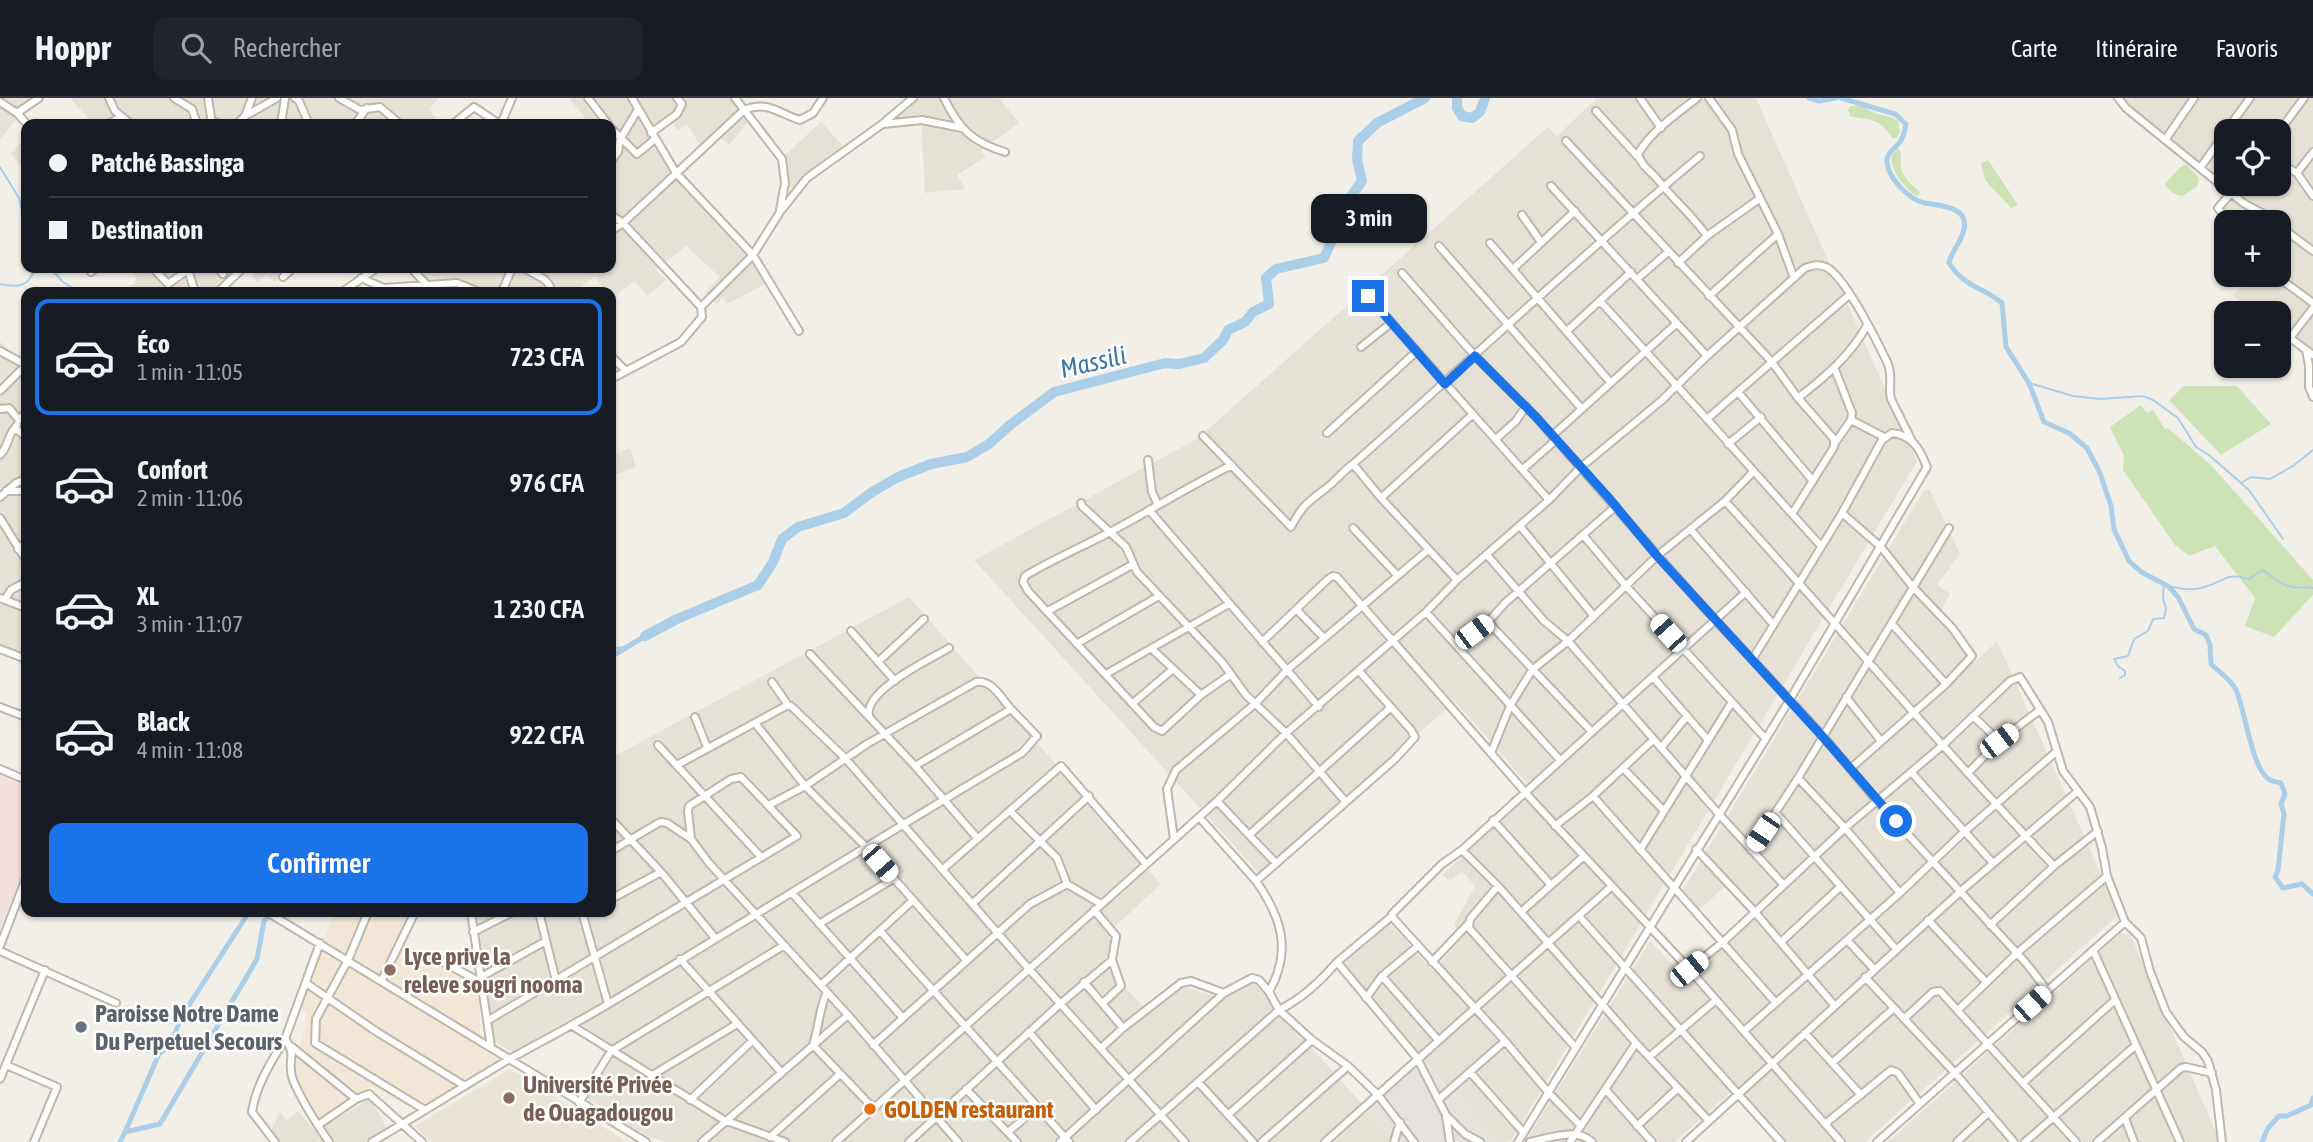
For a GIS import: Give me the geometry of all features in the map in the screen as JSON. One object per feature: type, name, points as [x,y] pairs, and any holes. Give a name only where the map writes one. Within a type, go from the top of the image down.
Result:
[{"type":"street","points":[[17,113],[39,98]]},
{"type":"street","points":[[121,98],[110,100],[115,111],[124,119]]},
{"type":"street","points":[[174,98],[192,109],[195,119]]},
{"type":"street","points":[[208,98],[211,119]]},
{"type":"street","points":[[245,116],[253,98]]},
{"type":"street","points":[[242,119],[277,98]]},
{"type":"street","points":[[282,119],[285,98]]},
{"type":"street","points":[[295,98],[307,119]]},
{"type":"street","points":[[340,98],[360,110],[380,107],[395,119]]},
{"type":"street","points":[[378,98],[380,107]]},
{"type":"street","points":[[502,119],[512,98]]},
{"type":"street","points":[[588,98],[604,119]]},
{"type":"street","points":[[632,98],[637,111],[676,173],[753,255],[799,331]]},
{"type":"street","points":[[616,133],[636,154],[682,108],[677,98]]},
{"type":"street","points":[[735,98],[782,159],[785,183],[780,212]]},
{"type":"street","points":[[616,227],[744,110],[751,107],[776,108],[800,120],[813,113],[823,98]]},
{"type":"street","points":[[701,307],[753,255],[780,212],[807,178],[914,98]]},
{"type":"street","points":[[944,98],[973,139],[1005,152]]},
{"type":"street","points":[[1640,98],[1661,128]]},
{"type":"street","points":[[1638,157],[1646,142],[1698,98]]},
{"type":"street","points":[[1709,98],[1732,130],[1738,154],[1778,234],[1794,278]]},
{"type":"street","points":[[2118,98],[2126,108],[2214,180]]},
{"type":"street","points":[[2165,140],[2194,98]]},
{"type":"street","points":[[2235,119],[2250,98]]},
{"type":"street","points":[[2289,119],[2306,98],[2313,101]]},
{"type":"street","points":[[0,102],[22,119]]},
{"type":"street","points":[[459,119],[474,107],[492,119]]},
{"type":"street","points":[[359,119],[367,108]]},
{"type":"street","points":[[616,156],[621,138],[637,111]]},
{"type":"street","points":[[1596,111],[1707,236]]},
{"type":"street","points":[[117,119],[121,117]]},
{"type":"street","points":[[881,124],[922,120],[963,128]]},
{"type":"street","points":[[1566,141],[1772,362],[1798,398],[1832,435],[1835,443]]},
{"type":"street","points":[[2200,169],[2214,149]]},
{"type":"street","points":[[2297,173],[2313,152]]},
{"type":"street","points":[[1203,436],[1290,527],[1298,511],[1312,497],[1324,490],[1337,475],[1445,384],[1601,241],[1700,156]]},
{"type":"street","points":[[2291,170],[2297,173],[2313,196]]},
{"type":"street","points":[[1551,186],[1707,356]]},
{"type":"street","points":[[2220,210],[2218,208],[2229,196]]},
{"type":"street","points":[[2235,196],[2256,210]]},
{"type":"street","points":[[1678,262],[1707,236],[1759,199]]},
{"type":"street","points":[[1513,269],[1574,211]]},
{"type":"street","points":[[1522,215],[1541,242]]},
{"type":"street","points":[[616,219],[701,307],[702,317],[681,342],[616,376]]},
{"type":"street","points":[[1710,296],[1778,234]]},
{"type":"street","points":[[2291,234],[2313,251]]},
{"type":"street","points":[[1490,243],[1611,383]]},
{"type":"street","points":[[1439,246],[1583,409]]},
{"type":"street","points":[[1637,279],[1668,252]]},
{"type":"street","points":[[836,1142],[1217,801],[1286,733],[1426,612],[1457,580],[1488,556],[1549,500],[1580,468],[1678,385],[1805,268],[1816,264],[1834,272],[1849,295],[1888,364],[1892,374],[1889,393],[1912,441]]},
{"type":"street","points":[[1567,331],[1631,272]]},
{"type":"street","points":[[158,273],[168,284],[183,273]]},
{"type":"street","points":[[223,287],[238,273]]},
{"type":"street","points":[[283,277],[286,273]]},
{"type":"street","points":[[349,287],[369,273]]},
{"type":"street","points":[[415,273],[426,287]]},
{"type":"street","points":[[532,273],[551,287]]},
{"type":"street","points":[[1402,273],[1475,356],[1526,406],[1616,506],[1657,556],[1822,736],[1877,801],[2026,962],[2047,990]]},
{"type":"street","points":[[361,278],[378,287]]},
{"type":"street","points":[[439,287],[460,283],[468,287]]},
{"type":"street","points":[[2290,287],[2313,305],[2291,337]]},
{"type":"street","points":[[1707,419],[1849,295]]},
{"type":"street","points":[[1368,296],[1549,500]]},
{"type":"street","points":[[1600,301],[1821,546]]},
{"type":"street","points":[[1361,347],[1391,323]]},
{"type":"street","points":[[1523,469],[1583,409],[1677,323]]},
{"type":"street","points":[[1798,398],[1857,343],[1867,325]]},
{"type":"street","points":[[2291,339],[2313,355]]},
{"type":"street","points":[[2306,350],[2309,387],[2313,397]]},
{"type":"street","points":[[0,351],[21,362]]},
{"type":"street","points":[[1327,433],[1416,352]]},
{"type":"street","points":[[616,361],[626,371]]},
{"type":"street","points":[[1792,514],[1851,420],[1852,409],[1834,367]]},
{"type":"street","points":[[0,391],[21,370]]},
{"type":"street","points":[[1738,392],[1812,481]]},
{"type":"street","points":[[1496,439],[1516,421],[1526,406]]},
{"type":"street","points":[[0,409],[9,408],[21,414]]},
{"type":"street","points":[[1381,498],[1472,415]]},
{"type":"street","points":[[1728,444],[1761,417]]},
{"type":"street","points":[[0,455],[6,449],[10,433],[21,420]]},
{"type":"street","points":[[1851,420],[1884,437]]},
{"type":"street","points":[[15,428],[21,433]]},
{"type":"street","points":[[1517,1142],[1789,701],[1927,467],[1919,447],[1912,441],[1897,433],[1884,437],[1842,513],[1752,660]]},
{"type":"street","points":[[1148,460],[1152,492],[1158,505]]},
{"type":"street","points":[[1353,464],[1457,580]]},
{"type":"street","points":[[1231,674],[1201,695],[1163,731],[1154,727],[1023,582],[1025,576],[1056,558],[1110,532],[1195,483],[1233,465]]},
{"type":"street","points":[[1491,753],[1510,706],[1532,670],[1657,556],[1725,502],[1753,472]]},
{"type":"street","points":[[0,497],[21,481]]},
{"type":"street","points":[[6,491],[21,491]]},
{"type":"street","points":[[1725,502],[2054,866]]},
{"type":"street","points":[[1081,503],[1126,547],[1132,565],[1345,801]]},
{"type":"street","points":[[1457,646],[1488,622],[1616,506]]},
{"type":"street","points":[[1149,510],[1319,706]]},
{"type":"street","points":[[1842,513],[1881,547],[1972,654],[1968,663],[1946,684],[1850,769]]},
{"type":"street","points":[[0,518],[21,553]]},
{"type":"street","points":[[1520,526],[1593,615]]},
{"type":"street","points":[[1353,528],[1397,575]]},
{"type":"street","points":[[1751,850],[1798,778],[1949,528]]},
{"type":"street","points":[[1691,530],[1773,624]]},
{"type":"street","points":[[1583,535],[1765,738]]},
{"type":"street","points":[[18,549],[21,546]]},
{"type":"street","points":[[1174,839],[1167,789],[1177,770],[1256,703],[1287,670],[1428,550]]},
{"type":"street","points":[[1488,556],[1544,621],[1568,640],[1622,705],[1783,884]]},
{"type":"street","points":[[1048,611],[1132,565]]},
{"type":"street","points":[[1262,642],[1333,576],[1337,577],[1491,753],[1689,969],[1841,1142]]},
{"type":"street","points":[[21,585],[3,598],[21,606]]},
{"type":"street","points":[[1130,1142],[1279,1010],[1322,980],[1337,961],[1392,916],[1427,878],[1462,850],[1746,592]]},
{"type":"street","points":[[1078,643],[1159,596]]},
{"type":"street","points":[[1106,674],[1229,604]]},
{"type":"street","points":[[1297,610],[1324,638]]},
{"type":"street","points":[[1426,612],[1559,760]]},
{"type":"street","points":[[878,662],[924,619]]},
{"type":"street","points":[[1488,622],[1592,732]]},
{"type":"street","points":[[1892,624],[1946,684]]},
{"type":"street","points":[[851,631],[895,681]]},
{"type":"street","points":[[870,717],[870,702],[881,690],[949,648]]},
{"type":"street","points":[[0,649],[21,657]]},
{"type":"street","points":[[1152,649],[1201,695]]},
{"type":"street","points":[[810,654],[915,766],[978,839]]},
{"type":"street","points":[[1133,703],[1173,669]]},
{"type":"street","points":[[1256,881],[1395,759],[1415,737],[1359,671]]},
{"type":"street","points":[[1653,677],[1708,740]]},
{"type":"street","points":[[1689,969],[1722,943],[1845,828],[1912,773],[2010,681],[2020,677],[2052,731],[2063,771],[2090,807],[2098,831],[2106,876],[2125,922],[2141,938],[2166,1012],[2184,1037],[2202,1052],[2212,1073],[2217,1090],[2222,1142]]},
{"type":"street","points":[[772,682],[788,705],[826,737],[845,758],[1029,969],[1185,1142]]},
{"type":"street","points":[[372,1142],[384,1139],[403,1123],[608,1004],[867,848],[903,823],[1023,753],[1037,736],[990,684],[976,682],[769,805]]},
{"type":"street","points":[[1846,697],[1881,741]]},
{"type":"street","points":[[1640,850],[1732,702]]},
{"type":"street","points":[[677,765],[788,705]]},
{"type":"street","points":[[0,706],[21,715]]},
{"type":"street","points":[[1249,835],[1390,708]]},
{"type":"street","points":[[915,766],[1011,709]]},
{"type":"street","points":[[1968,773],[1999,741],[2040,710]]},
{"type":"street","points":[[1661,748],[1687,716]]},
{"type":"street","points":[[1973,716],[1999,741]]},
{"type":"street","points":[[695,717],[707,747]]},
{"type":"street","points":[[755,723],[805,786],[867,848],[967,961]]},
{"type":"street","points":[[1556,825],[1593,796],[1653,740]]},
{"type":"street","points":[[657,746],[761,857]]},
{"type":"street","points":[[1744,1031],[2057,751]]},
{"type":"street","points":[[943,869],[1061,766],[1146,864]]},
{"type":"street","points":[[1623,768],[1664,811]]},
{"type":"street","points":[[0,769],[21,778]]},
{"type":"street","points":[[1912,773],[1993,863]]},
{"type":"street","points":[[487,1021],[797,836],[741,777],[731,779],[689,806],[691,839]]},
{"type":"street","points":[[1798,778],[1900,893]]},
{"type":"street","points":[[1686,1142],[1928,920],[2078,791]]},
{"type":"street","points":[[972,904],[1089,796]]},
{"type":"street","points":[[1593,796],[1776,1003]]},
{"type":"street","points":[[1217,801],[1276,863]]},
{"type":"street","points":[[1011,812],[1057,859],[1067,884],[1101,904]]},
{"type":"street","points":[[1776,813],[1896,949]]},
{"type":"street","points":[[1199,817],[1256,881],[1271,905],[1283,949],[1276,980],[1269,992]]},
{"type":"street","points":[[1493,820],[1551,885]]},
{"type":"street","points":[[616,848],[660,822],[691,839],[723,879],[848,1015],[958,1142]]},
{"type":"street","points":[[616,824],[661,872],[715,938]]},
{"type":"street","points":[[1990,925],[2054,866],[2098,831]]},
{"type":"street","points":[[1696,849],[1835,1005]]},
{"type":"street","points":[[1462,850],[1498,886],[1636,1043],[1709,1121]]},
{"type":"street","points":[[1521,912],[1584,856]]},
{"type":"street","points":[[616,896],[661,872]]},
{"type":"street","points":[[1958,1010],[2016,954],[2106,876]]},
{"type":"street","points":[[819,924],[893,879]]},
{"type":"street","points":[[873,1045],[1030,904],[1067,884]]},
{"type":"street","points":[[1432,962],[1498,886]]},
{"type":"street","points":[[1325,1142],[1612,886]]},
{"type":"street","points":[[1781,942],[1840,887]]},
{"type":"street","points":[[0,946],[21,891]]},
{"type":"street","points":[[792,893],[903,1018]]},
{"type":"street","points":[[821,985],[912,901]]},
{"type":"street","points":[[1094,910],[1116,936],[1112,960],[1121,986],[1103,1003]]},
{"type":"street","points":[[1392,916],[1581,1126]]},
{"type":"street","points":[[1579,916],[1781,1142]]},
{"type":"street","points":[[275,917],[382,979],[640,1141]]},
{"type":"street","points":[[366,917],[348,960],[316,1019],[315,1043],[425,1110]]},
{"type":"street","points":[[382,979],[413,917]]},
{"type":"street","points":[[472,917],[491,1047]]},
{"type":"street","points":[[473,932],[503,917]]},
{"type":"street","points":[[540,917],[556,981]]},
{"type":"street","points":[[585,917],[608,1004]]},
{"type":"street","points":[[1928,920],[1986,982]]},
{"type":"street","points":[[1877,1142],[2125,922]]},
{"type":"street","points":[[1468,923],[1469,928],[1511,977],[1576,1048]]},
{"type":"street","points":[[880,931],[997,1060],[1064,1140],[1224,993],[1252,978],[1259,980],[1279,1010],[1312,1040],[1348,1066],[1378,1095],[1414,1142]]},
{"type":"street","points":[[1847,940],[1874,969]]},
{"type":"street","points":[[482,980],[546,941]]},
{"type":"street","points":[[275,1142],[253,1112],[254,1099],[266,1069],[285,1038],[320,943]]},
{"type":"street","points":[[579,1103],[611,1051],[783,946]]},
{"type":"street","points":[[1366,998],[1382,976],[1418,946]]},
{"type":"street","points":[[2093,950],[2180,1142]]},
{"type":"street","points":[[0,951],[116,1003]]},
{"type":"street","points":[[434,957],[482,980]]},
{"type":"street","points":[[681,959],[780,1072]]},
{"type":"street","points":[[909,1142],[1084,982],[1112,960]]},
{"type":"street","points":[[1337,961],[1417,1058],[1446,1115],[1450,1142]]},
{"type":"street","points":[[0,1079],[45,970]]},
{"type":"street","points":[[1382,976],[1438,1040]]},
{"type":"street","points":[[1865,977],[1955,1073],[2014,1142]]},
{"type":"street","points":[[1101,1048],[1181,983],[1191,981],[1224,993]]},
{"type":"street","points":[[1084,982],[1123,1028]]},
{"type":"street","points":[[306,983],[465,1086]]},
{"type":"street","points":[[1904,1019],[1937,990],[2024,1082],[2076,1142]]},
{"type":"street","points":[[813,1045],[819,1028],[821,1004],[827,992]]},
{"type":"street","points":[[1649,1057],[1716,1000]]},
{"type":"street","points":[[2024,1082],[2115,1000]]},
{"type":"street","points":[[1832,1063],[1894,1008]]},
{"type":"street","points":[[702,1142],[724,1120],[848,1015]]},
{"type":"street","points":[[651,1076],[737,1024]]},
{"type":"street","points":[[571,1025],[724,1120],[785,1142]]},
{"type":"street","points":[[1029,1032],[1096,1110]]},
{"type":"street","points":[[1805,1034],[1861,1095]]},
{"type":"street","points":[[285,1038],[292,1047],[356,1099]]},
{"type":"street","points":[[1229,1115],[1312,1040]]},
{"type":"street","points":[[690,1100],[752,1041]]},
{"type":"street","points":[[1439,1099],[1505,1041]]},
{"type":"street","points":[[1570,1142],[1636,1043]]},
{"type":"street","points":[[813,1045],[873,1108]]},
{"type":"street","points":[[2025,1142],[2136,1045]]},
{"type":"street","points":[[292,1047],[292,1078],[330,1142]]},
{"type":"street","points":[[6,1065],[57,1087],[34,1142]]},
{"type":"street","points":[[1262,1142],[1348,1066]]},
{"type":"street","points":[[2097,1142],[2181,1068],[2212,1073]]},
{"type":"street","points":[[1825,1124],[1888,1072],[1894,1071],[1920,1104]]},
{"type":"street","points":[[1470,1072],[1523,1132]]},
{"type":"street","points":[[770,1137],[839,1074]]},
{"type":"street","points":[[1198,1082],[1253,1142]]},
{"type":"street","points":[[318,1125],[356,1099],[385,1086]]},
{"type":"street","points":[[1637,1126],[1678,1088]]},
{"type":"street","points":[[966,1089],[1017,1142]]},
{"type":"street","points":[[1606,1090],[1652,1142]]},
{"type":"street","points":[[369,1094],[422,1142]]},
{"type":"street","points":[[1008,1132],[1038,1107]]},
{"type":"street","points":[[1956,1142],[1988,1113]]},
{"type":"street","points":[[1446,1115],[1465,1133],[1480,1142]]},
{"type":"street","points":[[2124,1118],[2134,1142]]},
{"type":"street","points":[[1394,1142],[1400,1122]]},
{"type":"street","points":[[1530,1142],[1575,1133],[1586,1136],[1592,1142]]},
{"type":"shaded area","points":[[0,98],[33,98],[15,109],[13,115],[17,119],[0,139],[0,109],[4,103]]},
{"type":"shaded area","points":[[70,98],[438,98],[430,109],[436,119],[89,119]]},
{"type":"shaded area","points":[[569,98],[730,98],[749,121],[729,145],[714,132],[700,145],[687,124],[678,130],[669,117],[648,132],[675,178],[748,254],[765,284],[727,304],[723,298],[717,304],[705,293],[720,277],[686,246],[656,270],[666,280],[648,296],[634,281],[616,295],[616,287],[603,287],[595,276],[581,287],[468,287],[462,282],[428,283],[419,273],[616,273],[616,119],[586,119]]},
{"type":"shaded area","points":[[906,98],[999,98],[1019,123],[981,150],[985,157],[957,175],[965,189],[925,193],[921,117],[893,123],[892,119],[911,104]]},
{"type":"shaded area","points":[[1597,98],[1756,98],[1917,461],[1512,1139],[1495,1142],[1343,968],[1343,963],[1389,922],[1433,971],[1463,937],[1454,925],[1475,886],[1462,871],[1450,881],[1442,875],[1534,791],[1455,701],[1260,874],[974,560],[1197,439],[1548,127],[1557,136]]},
{"type":"shaded area","points":[[2111,98],[2313,98],[2313,355],[2291,339],[2291,301],[2240,301],[2232,295],[2242,287],[2291,287],[2291,210],[2223,210],[2220,206],[2229,196],[2291,196],[2291,119],[2214,119],[2214,180],[2126,115]]},
{"type":"shaded area","points":[[821,122],[844,147],[808,173],[792,189],[788,184],[783,157]]},
{"type":"shaded area","points":[[21,142],[21,166],[11,153]]},
{"type":"shaded area","points":[[132,273],[234,273],[219,287],[131,287],[137,278]]},
{"type":"shaded area","points":[[285,273],[275,282],[267,275],[257,282],[252,275]]},
{"type":"shaded area","points":[[0,342],[21,361],[21,655],[0,646]]},
{"type":"shaded area","points":[[630,448],[636,467],[616,474],[616,454]]},
{"type":"shaded area","points":[[1924,490],[1930,490],[1960,554],[1937,585],[1950,594],[1937,619],[1975,662],[1997,641],[2117,910],[2116,917],[1865,1142],[1788,1142],[1737,1086],[1675,1142],[1525,1142],[1650,941],[1686,978],[1757,912],[1730,882],[1699,910],[1683,890]]},
{"type":"shaded area","points":[[909,597],[1161,884],[1109,932],[1111,951],[1102,962],[1149,1013],[1179,986],[1225,999],[1248,977],[1396,1142],[665,1142],[645,1135],[587,1098],[619,1050],[572,1018],[513,1052],[494,1042],[478,917],[616,917],[616,755]]},
{"type":"shaded area","points":[[0,775],[21,784],[21,876],[0,929]]},
{"type":"shaded area","points":[[332,917],[408,917],[398,941],[479,987],[481,1049],[499,1060],[416,1110],[371,1086],[320,1116],[315,1113],[296,1078],[297,1047],[302,1041],[307,1014],[301,1006]]},
{"type":"shaded area","points":[[2121,933],[2131,936],[2220,1142],[1888,1142]]},
{"type":"shaded area","points":[[1422,1060],[1495,1142],[1396,1142],[1367,1109]]},
{"type":"shaded area","name":"Université Privée de Ouagadougou","points":[[510,1069],[624,1140],[623,1142],[430,1142],[415,1126]]},
{"type":"shaded area","points":[[370,1099],[387,1128],[375,1136],[380,1142],[278,1142],[270,1133],[280,1112],[286,1120],[298,1111],[316,1131]]},
{"type":"green space","points":[[1863,105],[1871,111],[1898,121],[1900,133],[1896,138],[1892,138],[1878,123],[1850,116],[1848,110],[1851,106]]},
{"type":"green space","points":[[1898,148],[1904,175],[1920,192],[1917,197],[1894,169],[1891,157]]},
{"type":"green space","points":[[1988,160],[2018,205],[2011,208],[1985,180],[1981,163]]},
{"type":"green space","points":[[2186,164],[2199,178],[2198,186],[2182,196],[2172,192],[2165,184]]},
{"type":"green space","points":[[2184,386],[2237,386],[2271,424],[2221,455],[2169,400]]},
{"type":"green space","points":[[2141,405],[2147,413],[2153,410],[2165,429],[2168,428],[2211,465],[2313,580],[2313,595],[2274,637],[2245,626],[2255,598],[2215,546],[2189,556],[2175,545],[2123,470],[2124,456],[2110,427]]},
{"type":"waterway","name":"Massili","points":[[645,636],[677,619],[758,585],[773,562],[782,539],[798,527],[844,513],[898,477],[931,464],[967,457],[989,444],[1054,392],[1165,363],[1179,364],[1204,358],[1223,340],[1228,330],[1245,322],[1253,312],[1269,304],[1266,278],[1276,269],[1324,258],[1335,234],[1339,213],[1362,181],[1357,159],[1358,141],[1377,123],[1425,98]]},
{"type":"waterway","name":"Massili","points":[[1457,98],[1457,108],[1462,116],[1472,118],[1480,112],[1485,98]]},
{"type":"waterway","points":[[1809,98],[1819,101],[1836,98]]},
{"type":"waterway","points":[[1841,98],[1895,114],[1906,124],[1902,138],[1887,159],[1891,175],[1912,198],[1952,208],[1962,216],[1963,234],[1949,263],[1967,282],[2002,303],[2006,347],[2029,383],[2044,422],[2069,433],[2087,448],[2100,473],[2111,506],[2114,529],[2129,561],[2141,572],[2168,586],[2178,597],[2194,629],[2206,635],[2210,645],[2211,664],[2230,681],[2239,697],[2258,764],[2270,780],[2281,783],[2285,794],[2281,804],[2284,814],[2275,877],[2283,888],[2302,884],[2313,894]]},
{"type":"waterway","points":[[0,167],[19,198],[21,207]]},
{"type":"waterway","points":[[0,284],[22,285],[33,273]]},
{"type":"waterway","points":[[55,273],[71,287]]},
{"type":"waterway","points":[[2029,383],[2073,396],[2100,399],[2143,396],[2153,400],[2178,418],[2196,447],[2249,490],[2283,539]]},
{"type":"waterway","points":[[2241,483],[2251,477],[2270,479],[2313,450]]},
{"type":"waterway","points":[[2168,586],[2197,589],[2229,577],[2249,579],[2262,570],[2284,585],[2313,588]]},
{"type":"waterway","points":[[2120,678],[2125,675],[2125,671],[2114,659],[2128,656],[2134,639],[2148,631],[2153,619],[2164,618],[2164,584]]},
{"type":"waterway","points":[[616,654],[645,636]]},
{"type":"waterway","points":[[616,648],[623,647]]},
{"type":"waterway","points":[[125,1132],[159,1054],[172,1043],[180,1019],[246,917]]},
{"type":"waterway","points":[[120,1142],[125,1132],[160,1124],[257,959],[264,921],[268,917]]},
{"type":"waterway","points":[[2262,1142],[2268,1128],[2279,1116],[2287,1116],[2311,1105],[2313,1098]]},
{"type":"place","name":"Lyce prive la releve sougri nooma","points":[[390,970]]},
{"type":"place","name":"Paroisse Notre Dame Du Perpetuel Secours","points":[[81,1027]]},
{"type":"place","name":"Université Privée de Ouagadougou","points":[[509,1098]]},
{"type":"place","name":"GOLDEN restaurant","points":[[870,1109]]},
{"type":"route","points":[[1368,296],[1445,384],[1475,356],[1496,376],[1608,497],[1657,556],[1896,821]]}]
